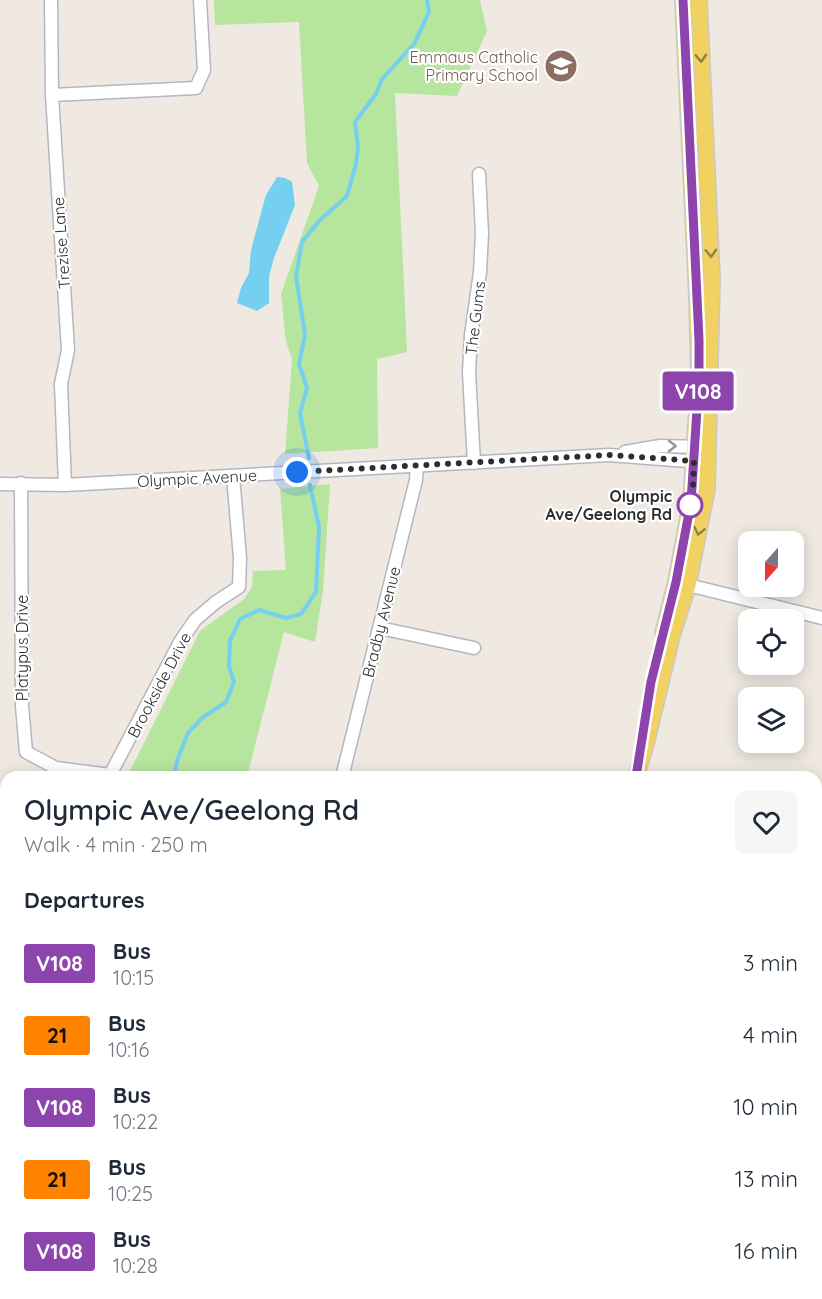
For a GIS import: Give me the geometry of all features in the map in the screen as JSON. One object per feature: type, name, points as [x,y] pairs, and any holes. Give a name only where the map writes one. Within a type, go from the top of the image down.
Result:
[{"type":"main road","points":[[638,771],[707,489],[701,454],[699,340],[683,0]]},
{"type":"main road","points":[[699,0],[711,279],[701,454]]},
{"type":"street","name":"Trezise Lane","points":[[51,0],[52,95],[68,350],[61,384],[65,484]]},
{"type":"street","points":[[52,95],[196,88],[204,70],[200,0]]},
{"type":"street","name":"The Gums","points":[[474,463],[469,372],[482,233],[478,174]]},
{"type":"street","name":"Olympic Avenue","points":[[0,484],[65,484],[233,476],[609,455],[701,454]]},
{"type":"street","name":"Bradby Avenue","points":[[344,771],[416,480],[417,466]]},
{"type":"street","name":"Brookside Drive","points":[[113,771],[180,642],[195,620],[216,602],[239,587],[240,558],[233,476]]},
{"type":"street","name":"Platypus Drive","points":[[21,483],[22,706],[26,752],[56,768],[75,771]]},
{"type":"street","points":[[682,584],[822,618]]},
{"type":"street","points":[[380,628],[474,648]]},
{"type":"green space","points":[[214,0],[480,0],[487,31],[457,96],[395,93],[407,352],[377,359],[378,448],[285,454],[292,359],[286,342],[281,294],[319,186],[307,163],[299,22],[215,25]]},
{"type":"green space","points":[[330,484],[323,591],[315,642],[284,632],[249,771],[130,771],[200,631],[244,599],[252,587],[253,571],[286,570],[280,489]]},
{"type":"water","points":[[277,177],[292,182],[295,205],[269,276],[269,303],[257,311],[237,303],[241,288],[249,273],[251,250],[266,195]]},
{"type":"waterway","points":[[309,458],[300,413],[307,388],[299,364],[305,335],[296,276],[302,242],[319,221],[347,196],[358,147],[355,122],[376,94],[382,79],[414,44],[429,12],[427,0]]},
{"type":"waterway","points":[[175,771],[188,733],[202,718],[226,702],[234,682],[229,666],[230,641],[240,619],[259,610],[286,618],[301,614],[316,592],[319,527],[310,485]]},
{"type":"bus line","name":"V108","points":[[637,771],[651,682],[676,582],[693,489],[699,340],[683,0]]},
{"type":"place","name":"Emmaus Catholic Primary School","points":[[561,66]]},
{"type":"place","name":"Olympic Ave/Geelong Rd","points":[[690,505]]},
{"type":"route","points":[[297,472],[609,455],[694,461],[690,505]]}]
